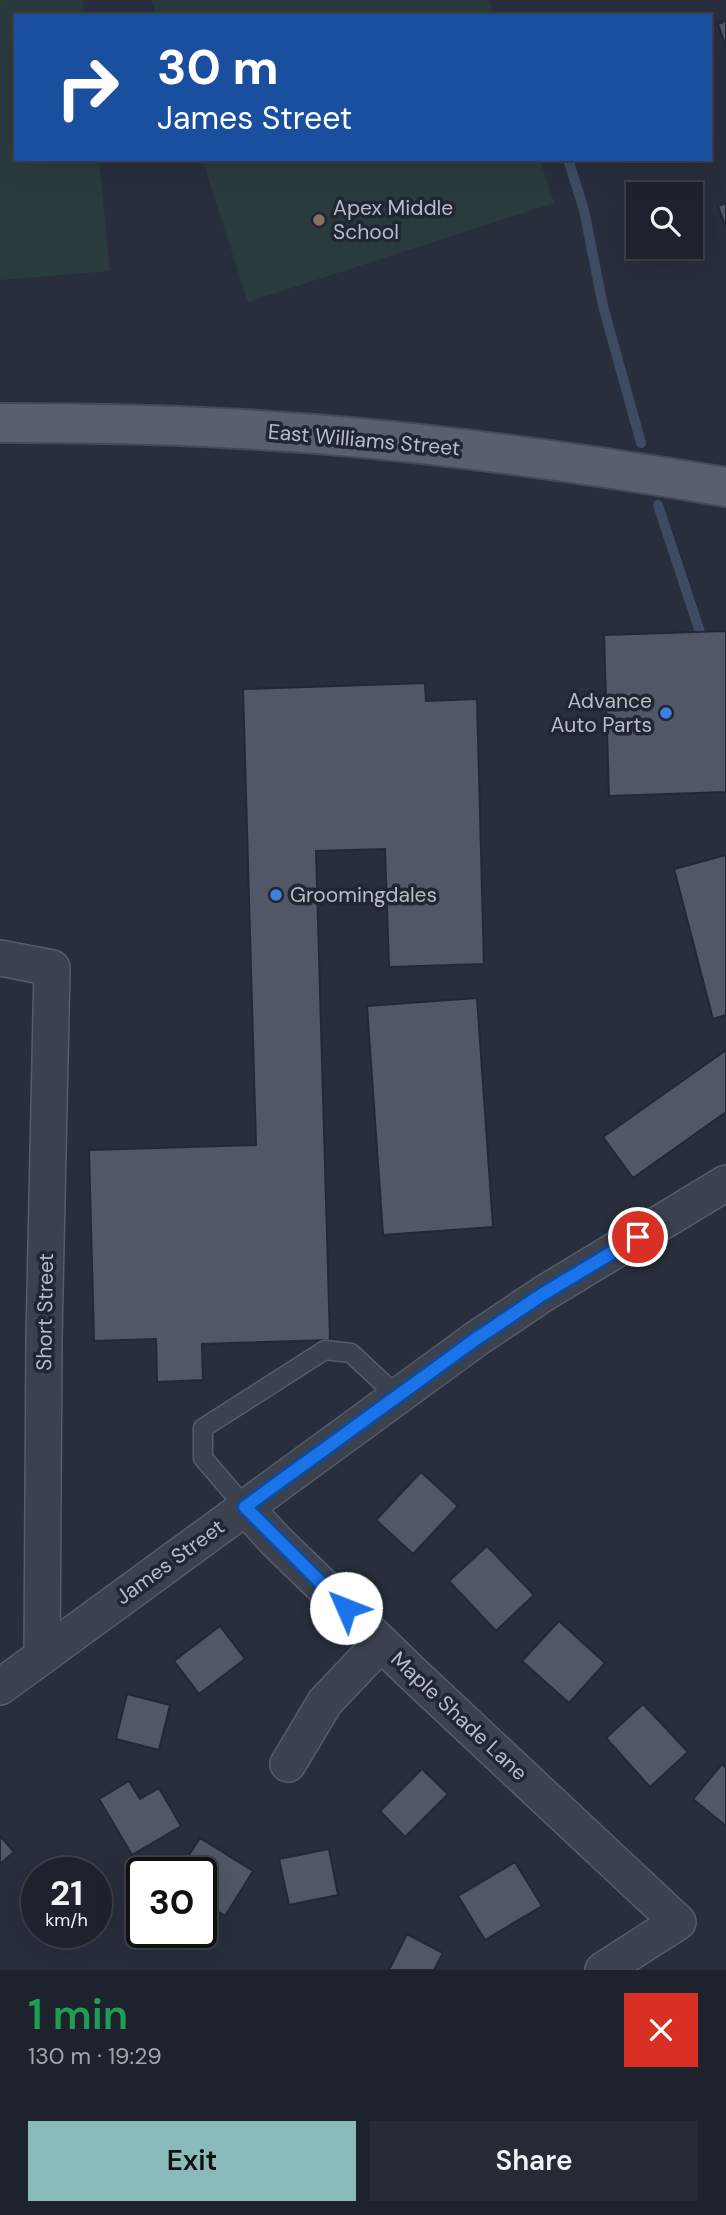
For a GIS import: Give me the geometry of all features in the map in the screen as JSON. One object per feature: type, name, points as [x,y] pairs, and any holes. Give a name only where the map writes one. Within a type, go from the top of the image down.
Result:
[{"type":"main road","name":"East Williams Street","points":[[0,423],[221,428],[301,433],[553,461],[726,487]]},
{"type":"street","name":"Short Street","points":[[0,958],[52,968],[44,1338],[42,1656]]},
{"type":"street","name":"James Street","points":[[0,1687],[396,1395],[543,1294],[726,1183]]},
{"type":"street","name":"Maple Shade Lane","points":[[245,1507],[275,1540],[381,1643],[678,1922],[603,1970]]},
{"type":"street","points":[[288,1764],[325,1702],[381,1643]]},
{"type":"lane","points":[[245,1507],[203,1458],[203,1429],[325,1350],[351,1353],[396,1395]]},
{"type":"shaded area","points":[[0,0],[83,0],[84,14],[14,14],[14,161],[99,161],[110,271],[0,280]]},
{"type":"shaded area","points":[[151,0],[489,0],[493,14],[156,14]]},
{"type":"shaded area","points":[[203,161],[541,161],[554,203],[248,302]]},
{"type":"building","points":[[726,21],[726,48],[718,24]]},
{"type":"building","points":[[726,203],[726,228],[718,206]]},
{"type":"building","name":"Advance Auto Parts","points":[[726,631],[726,792],[609,796],[604,635]]},
{"type":"building","points":[[425,683],[426,701],[477,699],[484,964],[389,967],[385,849],[316,851],[330,1340],[202,1344],[203,1380],[157,1382],[156,1339],[94,1341],[89,1150],[256,1145],[243,689]]},
{"type":"building","points":[[726,855],[726,1015],[713,1019],[674,869]]},
{"type":"building","points":[[477,998],[493,1227],[383,1235],[367,1006]]},
{"type":"building","points":[[726,1050],[726,1112],[633,1178],[603,1137]]},
{"type":"building","points":[[421,1472],[458,1506],[413,1554],[376,1520]]},
{"type":"building","points":[[487,1546],[534,1595],[496,1631],[449,1581]]},
{"type":"building","points":[[559,1621],[605,1663],[569,1703],[522,1661]]},
{"type":"building","points":[[220,1626],[245,1659],[199,1694],[174,1661]]},
{"type":"building","points":[[127,1694],[170,1705],[159,1750],[116,1739]]},
{"type":"building","points":[[643,1704],[688,1752],[650,1787],[606,1738]]},
{"type":"building","points":[[722,1764],[726,1768],[726,1826],[693,1799]]},
{"type":"building","points":[[422,1769],[448,1794],[405,1837],[380,1811]]},
{"type":"building","points":[[129,1781],[140,1799],[159,1788],[181,1826],[132,1855],[99,1799]]},
{"type":"building","points":[[0,1836],[14,1852],[0,1864]]},
{"type":"building","points":[[200,1838],[253,1871],[225,1916],[217,1911],[217,1857],[188,1857]]},
{"type":"building","points":[[329,1849],[338,1895],[289,1905],[279,1859]]},
{"type":"building","points":[[515,1862],[542,1906],[485,1940],[458,1896]]},
{"type":"building","points":[[407,1934],[443,1953],[434,1970],[389,1970]]},
{"type":"waterway","points":[[569,161],[584,210],[603,306],[641,443]]},
{"type":"waterway","points":[[658,505],[704,644]]},
{"type":"place","name":"Apex Middle School","points":[[319,220]]},
{"type":"place","name":"Advance Auto Parts","points":[[666,713]]},
{"type":"place","name":"Groomingdales","points":[[276,895]]},
{"type":"route","points":[[346,1608],[275,1540],[245,1507],[476,1339],[543,1294],[638,1237]]}]
